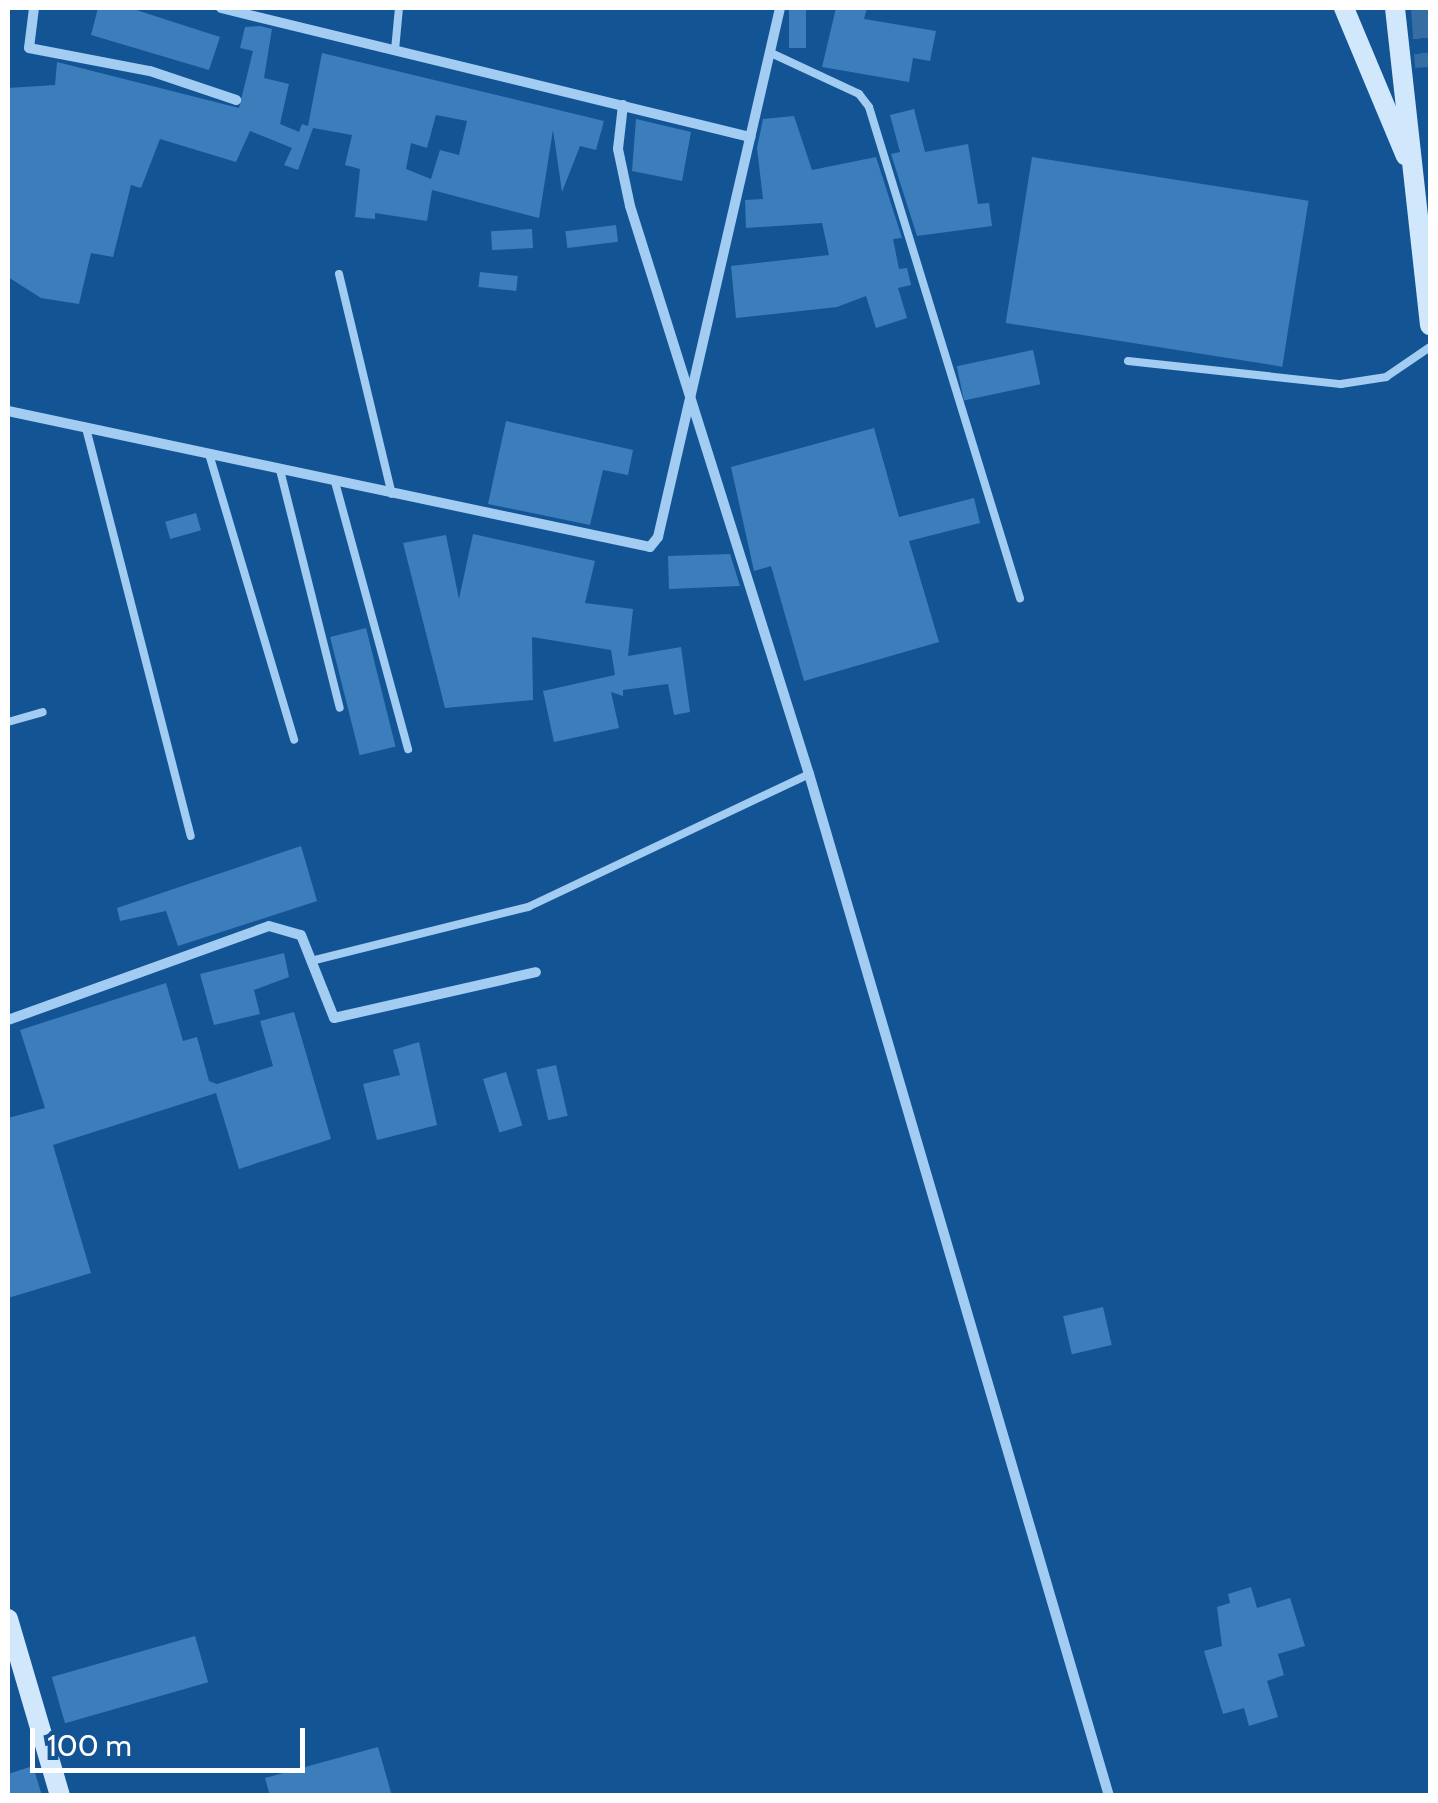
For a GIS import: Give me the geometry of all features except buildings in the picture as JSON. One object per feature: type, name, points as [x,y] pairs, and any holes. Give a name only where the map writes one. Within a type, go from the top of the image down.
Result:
[{"type":"street","points":[[34,8],[28,48],[150,72],[236,100]]},
{"type":"street","points":[[221,8],[750,136]]},
{"type":"street","points":[[8,411],[87,432],[650,547],[691,391],[780,8]]},
{"type":"street","points":[[1344,8],[1412,169],[1420,206]]},
{"type":"street","points":[[1395,8],[1420,206],[1430,325]]},
{"type":"street","points":[[623,105],[618,149],[626,190],[809,774],[1109,1796]]},
{"type":"street","points":[[8,1020],[269,926],[301,935],[328,1012],[338,1018],[536,972]]},
{"type":"street","points":[[8,1619],[60,1796]]},
{"type":"lane","points":[[394,50],[399,8]]},
{"type":"lane","points":[[771,54],[859,94],[869,107],[1020,598]]},
{"type":"lane","points":[[339,274],[392,494]]},
{"type":"lane","points":[[1128,362],[1341,384],[1386,377],[1430,348]]},
{"type":"lane","points":[[87,432],[192,836]]},
{"type":"lane","points":[[209,454],[294,740]]},
{"type":"lane","points":[[280,470],[340,708]]},
{"type":"lane","points":[[335,482],[408,749]]},
{"type":"lane","points":[[8,722],[44,712]]},
{"type":"lane","points":[[311,962],[528,908],[809,774]]},
{"type":"tunnel","points":[[1426,8],[1430,67]]}]
